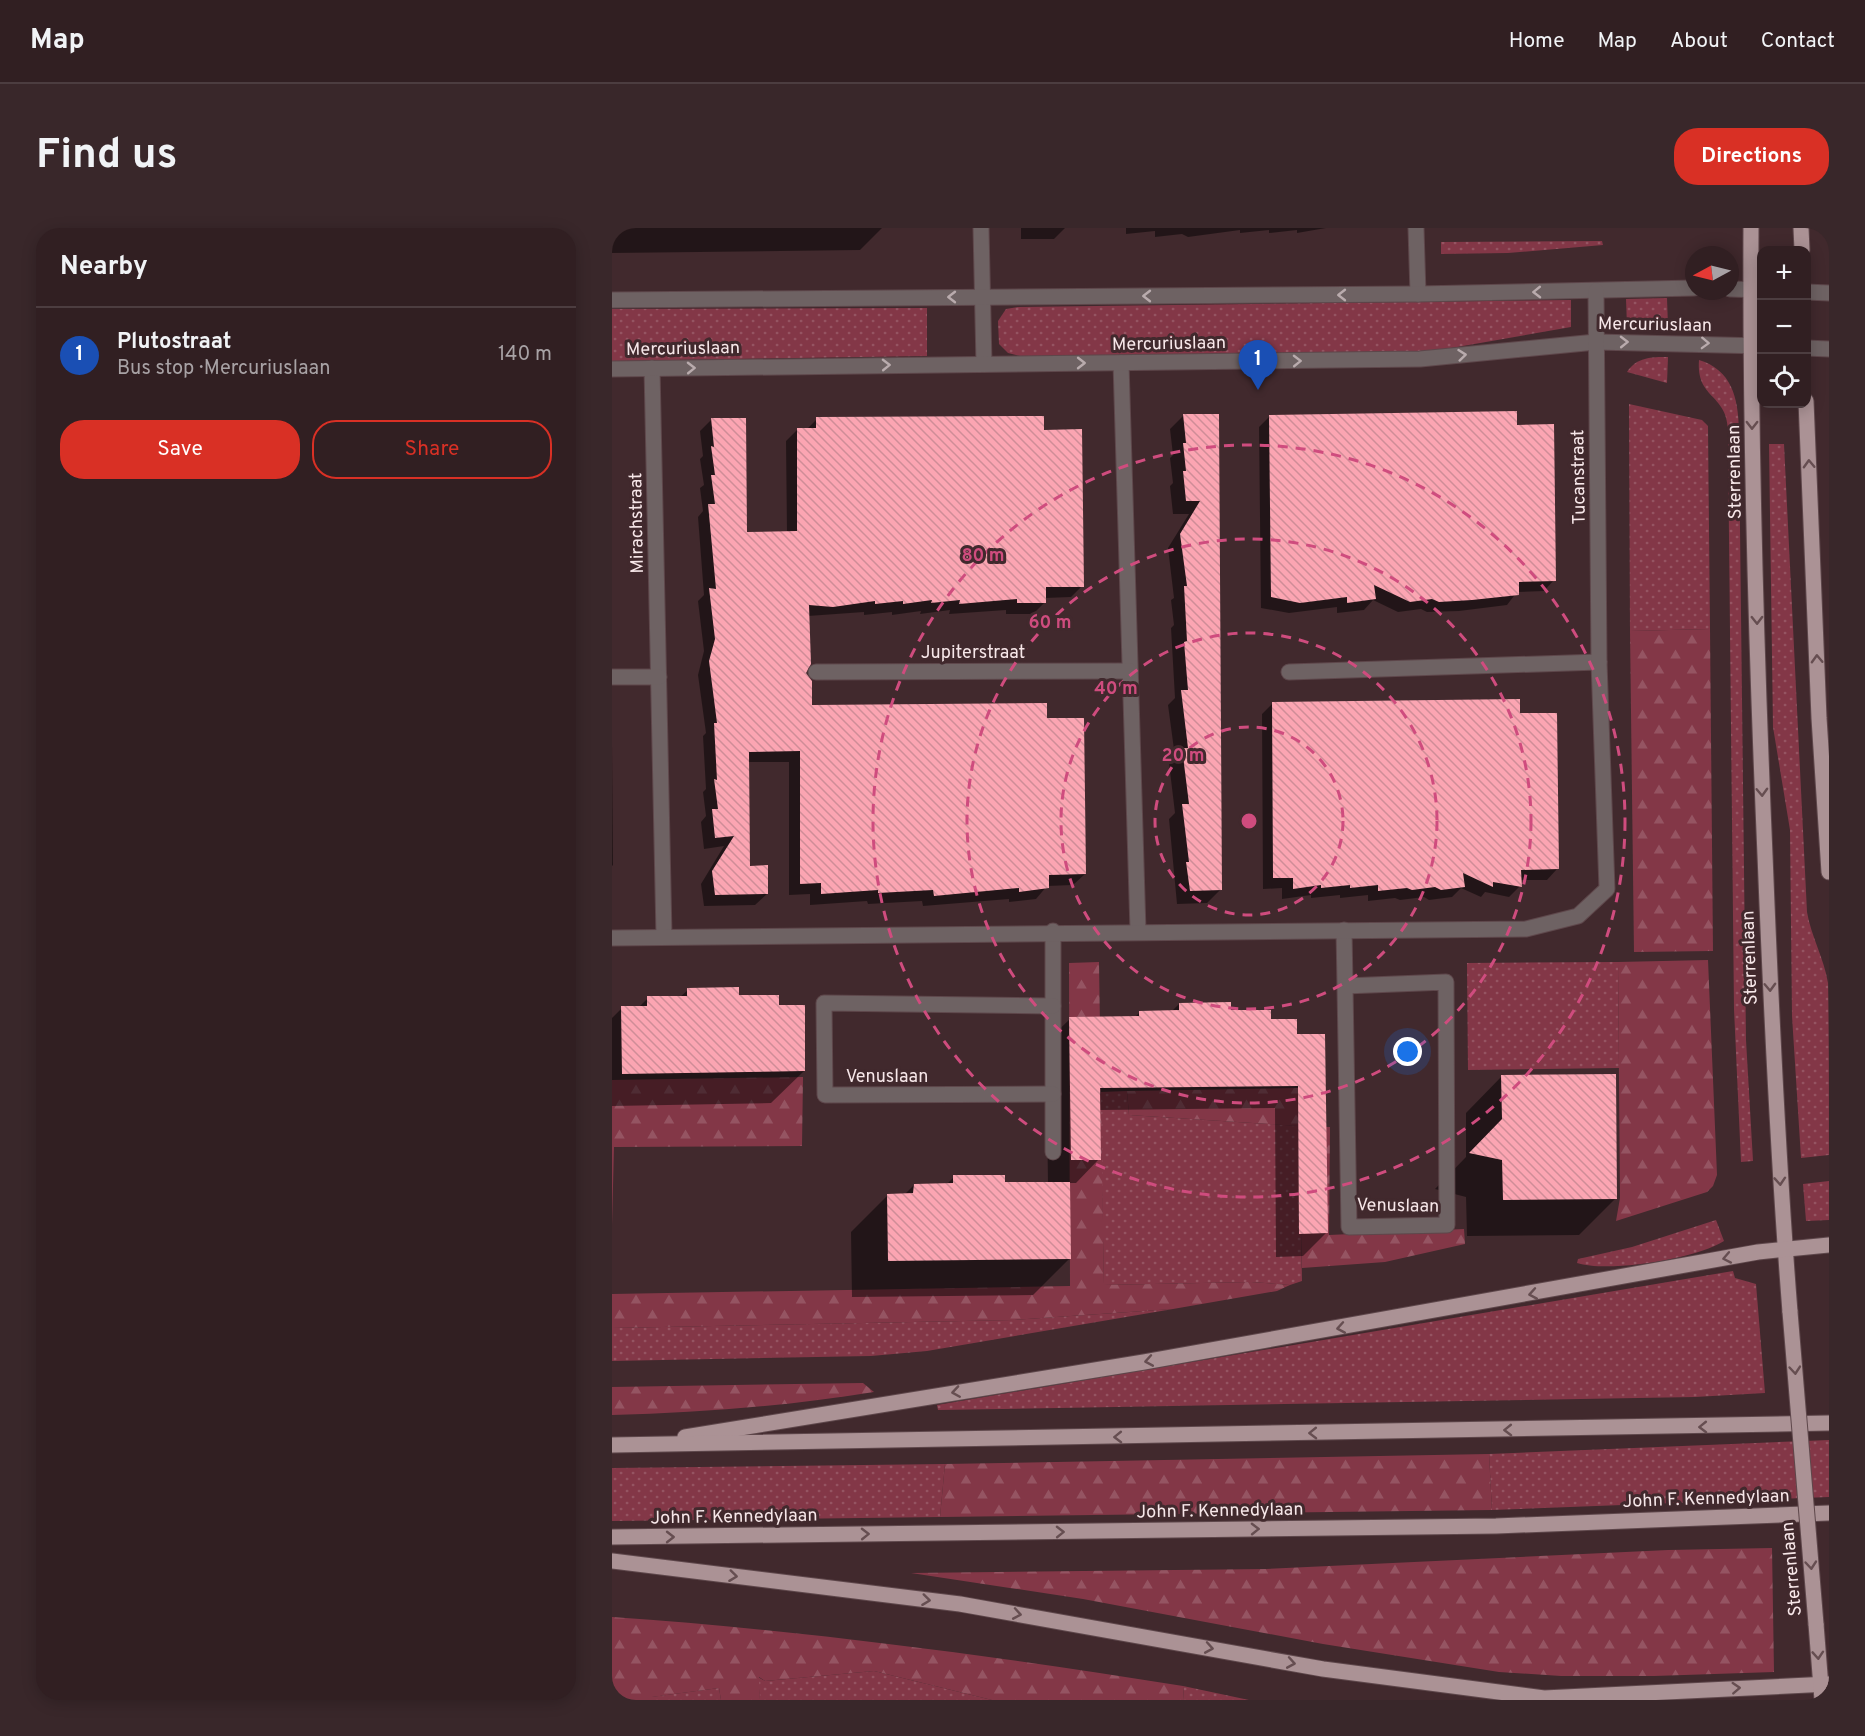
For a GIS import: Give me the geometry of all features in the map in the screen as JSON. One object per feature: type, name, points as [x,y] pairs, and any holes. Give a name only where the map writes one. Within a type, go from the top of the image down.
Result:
[{"type":"main road","name":"Sterrenlaan","points":[[1751,228],[1756,290],[1757,346]]},
{"type":"main road","points":[[1802,228],[1802,246]]},
{"type":"main road","name":"Sterrenlaan","points":[[1757,354],[1760,734],[1777,1143],[1816,1624],[1824,1690]]},
{"type":"main road","points":[[1806,408],[1819,718],[1829,872]]},
{"type":"main road","points":[[647,1444],[810,1414],[1144,1362],[1785,1249],[1829,1245]]},
{"type":"main road","points":[[612,1445],[1829,1423]]},
{"type":"main road","name":"John F. Kennedylaan","points":[[612,1537],[1496,1526],[1829,1513]]},
{"type":"main road","points":[[612,1562],[960,1604],[1323,1669],[1544,1698],[1824,1690]]},
{"type":"street","points":[[981,228],[984,364]]},
{"type":"street","points":[[1416,228],[1418,294]]},
{"type":"street","name":"Mercuriuslaan","points":[[612,300],[1418,294],[1685,288]]},
{"type":"street","points":[[1739,289],[1756,290]]},
{"type":"street","name":"Tucanstraat","points":[[1344,930],[1526,929],[1578,916],[1607,890],[1599,662],[1596,291]]},
{"type":"street","points":[[1811,292],[1829,293]]},
{"type":"street","name":"Mercuriuslaan","points":[[612,369],[1420,359],[1596,342],[1757,346]]},
{"type":"street","points":[[1811,348],[1829,349]]},
{"type":"street","points":[[1120,363],[1137,931]]},
{"type":"street","name":"Mirachstraat","points":[[652,368],[664,936]]},
{"type":"street","points":[[1289,672],[1599,662]]},
{"type":"street","name":"Jupiterstraat","points":[[816,672],[1130,671]]},
{"type":"street","points":[[612,677],[659,677]]},
{"type":"street","points":[[612,938],[1344,930]]},
{"type":"street","name":"Venuslaan","points":[[1344,930],[1349,1227],[1447,1226],[1446,982],[1345,986]]},
{"type":"street","points":[[1053,932],[1053,1152]]},
{"type":"street","name":"Venuslaan","points":[[1053,1005],[824,1003],[825,1095],[1053,1094]]},
{"type":"green space","points":[[1602,241],[1603,245],[1508,253],[1441,254],[1441,242]]},
{"type":"green space","points":[[1667,298],[1668,326],[1627,326],[1626,299]]},
{"type":"green space","points":[[1571,300],[1571,327],[1417,354],[1020,356],[1008,353],[999,344],[998,321],[1006,309],[1018,307]]},
{"type":"green space","points":[[927,308],[927,356],[612,361],[612,309]]},
{"type":"green space","points":[[1668,357],[1667,383],[1627,372],[1640,361]]},
{"type":"green space","points":[[1699,360],[1719,371],[1726,378],[1735,396],[1739,429],[1728,429],[1722,409],[1702,382]]},
{"type":"green space","points":[[1629,404],[1702,420],[1708,426],[1710,629],[1630,631]]},
{"type":"green space","points":[[1728,443],[1739,443],[1746,1040],[1753,1161],[1741,1162],[1734,1009]]},
{"type":"green space","points":[[1769,444],[1784,444],[1807,912],[1828,983],[1829,1155],[1801,1158],[1792,1016],[1790,830],[1773,727]]},
{"type":"green space","points":[[1710,629],[1713,951],[1634,952],[1630,631]]},
{"type":"green space","points":[[1708,960],[1717,1175],[1713,1186],[1707,1192],[1616,1221],[1620,1198],[1618,962]]},
{"type":"green space","points":[[1099,962],[1104,1285],[1251,1282],[1290,1285],[1277,1291],[1173,1309],[1014,1320],[612,1328],[612,1294],[1070,1286],[1069,963]]},
{"type":"green space","points":[[1618,962],[1619,1068],[1468,1070],[1467,963]]},
{"type":"green space","points":[[803,1077],[802,1146],[614,1147],[612,1225],[612,1080]]},
{"type":"green space","points":[[1298,1088],[1299,1126],[1330,1127],[1329,1235],[1464,1229],[1465,1244],[1385,1262],[1302,1268],[1298,1126],[1129,1115],[1127,1091]]},
{"type":"green space","points":[[1127,1091],[1129,1115],[1299,1126],[1302,1281],[1290,1285],[1251,1282],[1104,1285],[1100,1092]]},
{"type":"green space","points":[[1829,1181],[1829,1220],[1806,1221],[1803,1184]]},
{"type":"green space","points":[[1716,1220],[1724,1241],[1711,1248],[1674,1259],[1630,1265],[1591,1266],[1577,1263],[1578,1259],[1632,1247]]},
{"type":"green space","points":[[1733,1271],[1735,1278],[1756,1284],[1765,1393],[1695,1397],[938,1410],[937,1405]]},
{"type":"green space","points":[[1173,1309],[927,1351],[871,1356],[612,1361],[612,1328],[1014,1320]]},
{"type":"green space","points":[[863,1383],[874,1392],[743,1408],[612,1415],[612,1387]]},
{"type":"green space","points":[[1829,1440],[1829,1497],[1492,1510],[1489,1454]]},
{"type":"green space","points":[[1489,1454],[1492,1510],[940,1517],[945,1464]]},
{"type":"green space","points":[[945,1464],[940,1517],[612,1521],[612,1468]]},
{"type":"green space","points":[[1772,1548],[1774,1672],[1654,1676],[1561,1676],[1499,1672],[1323,1644],[1083,1599],[911,1573],[1266,1569],[1668,1550]]},
{"type":"green space","points":[[612,1617],[755,1629],[1041,1664],[1183,1686],[1184,1700],[992,1700],[874,1671],[765,1681],[759,1677],[760,1700],[721,1700],[719,1688],[652,1697],[652,1700],[612,1700]]},
{"type":"green space","points":[[874,1671],[992,1700],[760,1700],[758,1677],[765,1681]]},
{"type":"green space","points":[[1183,1686],[1249,1700],[1184,1700]]},
{"type":"green space","points":[[719,1688],[721,1700],[652,1700],[651,1697]]},
{"type":"building","points":[[1517,411],[1517,425],[1554,424],[1556,581],[1519,582],[1519,595],[1439,602],[1432,599],[1410,602],[1374,585],[1376,599],[1347,603],[1347,597],[1300,603],[1271,597],[1269,415]]},
{"type":"building","points":[[1183,414],[1219,414],[1222,890],[1190,891],[1186,862],[1189,862],[1182,804],[1189,804],[1182,748],[1188,748],[1181,690],[1188,690],[1184,642],[1187,641],[1184,586],[1187,586],[1180,534],[1200,501],[1186,501],[1183,443],[1186,443]]},
{"type":"building","points":[[1044,416],[1044,430],[1082,429],[1084,587],[1046,587],[1046,603],[1017,603],[1017,599],[959,604],[960,600],[931,603],[932,600],[903,604],[903,601],[875,604],[875,601],[833,607],[809,605],[811,664],[806,673],[812,681],[812,705],[1047,703],[1047,718],[1084,718],[1086,874],[1049,875],[1049,888],[1019,892],[1019,888],[934,896],[933,890],[878,893],[878,890],[821,894],[821,883],[800,884],[800,751],[749,752],[750,866],[768,865],[768,894],[715,895],[712,871],[734,836],[715,838],[712,809],[718,809],[714,779],[717,780],[714,723],[717,723],[709,661],[715,639],[709,588],[716,589],[708,504],[715,504],[711,475],[715,475],[711,446],[714,447],[711,418],[746,418],[747,532],[797,531],[797,428],[816,428],[816,417]]},
{"type":"building","points":[[1520,699],[1520,713],[1557,713],[1559,869],[1521,870],[1522,887],[1493,882],[1493,887],[1463,873],[1465,887],[1441,890],[1435,887],[1378,891],[1378,885],[1321,888],[1321,885],[1293,889],[1293,878],[1273,878],[1272,702]]},
{"type":"building","points":[[739,987],[739,995],[779,995],[779,1005],[805,1005],[805,1071],[622,1074],[621,1006],[647,1006],[647,996],[687,996],[687,988]]},
{"type":"building","points":[[1231,1002],[1231,1010],[1271,1010],[1271,1019],[1297,1019],[1297,1034],[1325,1034],[1328,1233],[1299,1234],[1298,1086],[1100,1088],[1101,1160],[1071,1160],[1069,1017],[1139,1016],[1139,1011],[1179,1010],[1179,1003]]},
{"type":"building","points":[[1616,1074],[1617,1199],[1503,1200],[1502,1160],[1469,1153],[1502,1119],[1501,1075]]},
{"type":"building","points":[[953,1175],[1005,1175],[1005,1182],[1070,1182],[1071,1259],[888,1261],[887,1194],[913,1193],[914,1184],[953,1183]]},
{"type":"place","name":"Plutostraat","points":[[1258,390]]}]
